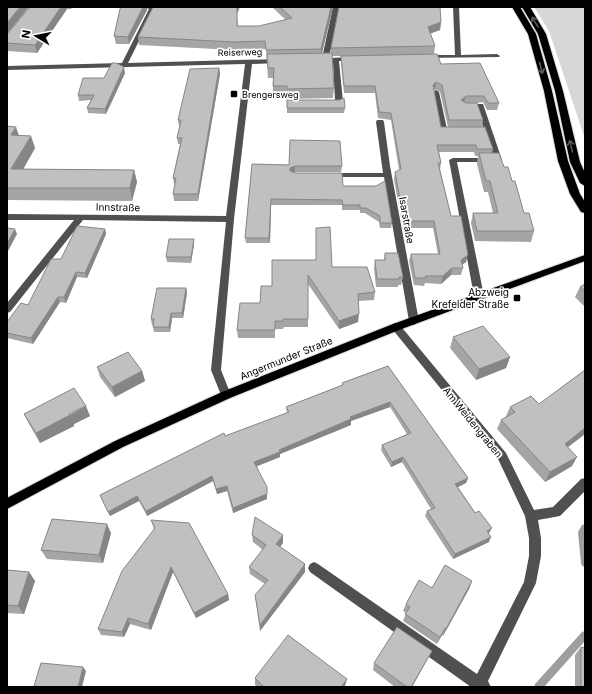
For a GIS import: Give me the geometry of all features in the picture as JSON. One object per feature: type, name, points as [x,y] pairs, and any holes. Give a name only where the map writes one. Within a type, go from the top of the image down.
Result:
[{"type":"highway","points":[[516,7],[532,34],[548,91],[563,160],[575,194],[585,210]]},
{"type":"highway","points":[[526,7],[542,34],[559,91],[575,162],[585,183]]},
{"type":"main road","name":"Angermunder Straße","points":[[7,504],[119,444],[226,395],[396,326],[414,321],[585,258]]},
{"type":"street","points":[[124,65],[153,7],[148,7]]},
{"type":"street","points":[[325,60],[336,7]]},
{"type":"street","points":[[456,7],[458,56]]},
{"type":"street","points":[[420,57],[497,56]]},
{"type":"street","points":[[310,60],[359,59]]},
{"type":"street","name":"Reiserweg","points":[[8,70],[287,60]]},
{"type":"street","points":[[317,102],[339,102],[336,60]]},
{"type":"street","points":[[226,395],[216,370],[230,219],[249,61]]},
{"type":"street","points":[[436,92],[444,131],[459,131]]},
{"type":"street","points":[[465,106],[480,106],[485,131],[498,160],[453,160],[479,296]]},
{"type":"street","name":"Isarstraße","points":[[380,122],[386,166],[414,321]]},
{"type":"street","points":[[318,175],[388,175]]},
{"type":"street","name":"Innstraße","points":[[7,217],[230,219]]},
{"type":"street","points":[[7,310],[81,218]]},
{"type":"street","name":"Am Weidengraben","points":[[396,326],[502,456],[531,516],[535,556],[530,583],[480,686]]},
{"type":"street","points":[[531,516],[556,512],[585,483]]},
{"type":"street","points":[[314,568],[480,686]]},
{"type":"shaded area","points":[[534,7],[585,7],[585,139],[549,31]]},
{"type":"building","points":[[7,7],[20,7],[7,23]]},
{"type":"building","points":[[30,7],[61,7],[35,45],[7,43],[7,34]]},
{"type":"building","points":[[121,7],[143,7],[128,37],[114,36]]},
{"type":"building","points":[[153,7],[237,7],[237,26],[259,26],[292,18],[280,7],[331,7],[321,49],[266,50],[265,41],[234,42],[138,37]]},
{"type":"building","points":[[339,7],[440,7],[441,22],[428,27],[435,46],[331,48]]},
{"type":"building","points":[[332,53],[334,88],[287,89],[287,86],[273,86],[274,68],[268,68],[267,54]]},
{"type":"building","points":[[437,54],[441,64],[480,63],[499,103],[488,103],[484,96],[466,96],[461,100],[466,103],[477,103],[483,120],[449,120],[442,85],[436,82],[433,85],[441,127],[485,127],[493,149],[477,149],[476,145],[437,145],[441,163],[438,163],[451,216],[461,216],[468,255],[461,260],[463,268],[452,268],[443,276],[425,276],[426,278],[415,278],[411,254],[440,254],[434,221],[404,221],[395,172],[401,169],[391,113],[379,112],[375,86],[344,86],[341,56]]},
{"type":"building","points":[[112,63],[116,63],[124,67],[105,109],[87,108],[94,95],[78,95],[83,78],[104,78]]},
{"type":"building","points":[[219,68],[198,194],[173,194],[176,178],[173,178],[182,138],[177,138],[181,120],[178,120],[190,69]]},
{"type":"building","points":[[344,98],[345,108],[287,108],[287,100],[339,100]]},
{"type":"building","points":[[7,126],[16,127],[11,135],[31,136],[11,169],[134,170],[130,188],[7,188]]},
{"type":"building","points":[[290,140],[340,141],[342,166],[295,166],[290,168],[290,171],[295,173],[342,173],[343,186],[376,186],[385,181],[392,223],[380,223],[380,216],[366,208],[360,208],[360,205],[343,205],[342,200],[271,199],[269,238],[245,238],[252,164],[289,165]]},
{"type":"building","points":[[479,153],[499,153],[504,167],[508,167],[512,181],[515,181],[524,213],[529,213],[534,231],[477,231],[473,213],[498,213],[490,181],[486,181]]},
{"type":"building","points":[[77,226],[105,229],[85,273],[76,272],[64,297],[58,297],[31,338],[7,333],[7,322],[21,303],[28,305],[51,259],[61,259]]},
{"type":"building","points":[[330,227],[332,267],[367,267],[375,292],[358,294],[359,314],[339,321],[308,275],[308,319],[283,319],[283,321],[275,321],[275,330],[237,330],[240,303],[260,303],[261,286],[272,286],[272,260],[316,260],[316,228]]},
{"type":"building","points":[[7,228],[15,229],[7,244]]},
{"type":"building","points":[[169,239],[194,239],[191,257],[166,257]]},
{"type":"building","points":[[385,253],[398,253],[403,277],[399,277],[399,279],[377,279],[375,260],[385,260]]},
{"type":"building","points":[[585,284],[585,291],[580,287]]},
{"type":"building","points":[[157,288],[186,288],[182,313],[171,313],[169,327],[153,327],[154,319],[151,319]]},
{"type":"building","points":[[483,326],[510,357],[479,369],[453,337]]},
{"type":"building","points":[[128,352],[142,371],[112,387],[97,367]]},
{"type":"building","points":[[388,366],[468,478],[455,484],[475,513],[479,511],[492,528],[487,531],[491,537],[455,554],[427,511],[435,508],[403,457],[392,462],[382,445],[411,433],[390,402],[350,417],[351,419],[279,450],[280,452],[254,462],[267,487],[267,494],[233,508],[227,486],[216,489],[212,476],[146,511],[137,496],[108,512],[100,495],[224,433],[225,436],[289,412],[286,407],[343,385],[342,383]]},
{"type":"building","points":[[585,370],[585,428],[565,444],[577,457],[550,472],[501,420],[515,412],[510,407],[531,396],[539,404]]},
{"type":"building","points":[[74,388],[86,406],[36,433],[24,414]]},
{"type":"building","points":[[255,517],[283,535],[276,544],[305,564],[260,625],[255,595],[268,580],[249,567],[266,545],[252,535]]},
{"type":"building","points":[[52,519],[107,524],[99,555],[41,550]]},
{"type":"building","points":[[151,520],[189,523],[228,594],[194,613],[171,567],[148,624],[128,618],[122,632],[98,629],[122,571],[155,528]]},
{"type":"building","points":[[445,565],[472,581],[446,629],[445,628],[440,637],[405,614],[410,607],[406,604],[419,580],[432,588]]},
{"type":"building","points":[[7,570],[29,572],[18,606],[7,605]]},
{"type":"building","points":[[397,627],[432,651],[411,687],[407,687],[374,663]]},
{"type":"building","points":[[288,635],[347,679],[341,687],[264,687],[255,678]]},
{"type":"building","points":[[581,647],[585,648],[585,687],[581,687]]},
{"type":"building","points":[[41,663],[83,667],[78,687],[34,686]]},
{"type":"waterway","points":[[585,527],[582,532],[585,563]]},
{"type":"waterway","points":[[538,687],[585,635]]},
{"type":"place","name":"Brengersweg","points":[[234,94]]},
{"type":"place","name":"Abzweig Krefelder Straße","points":[[517,298]]}]
